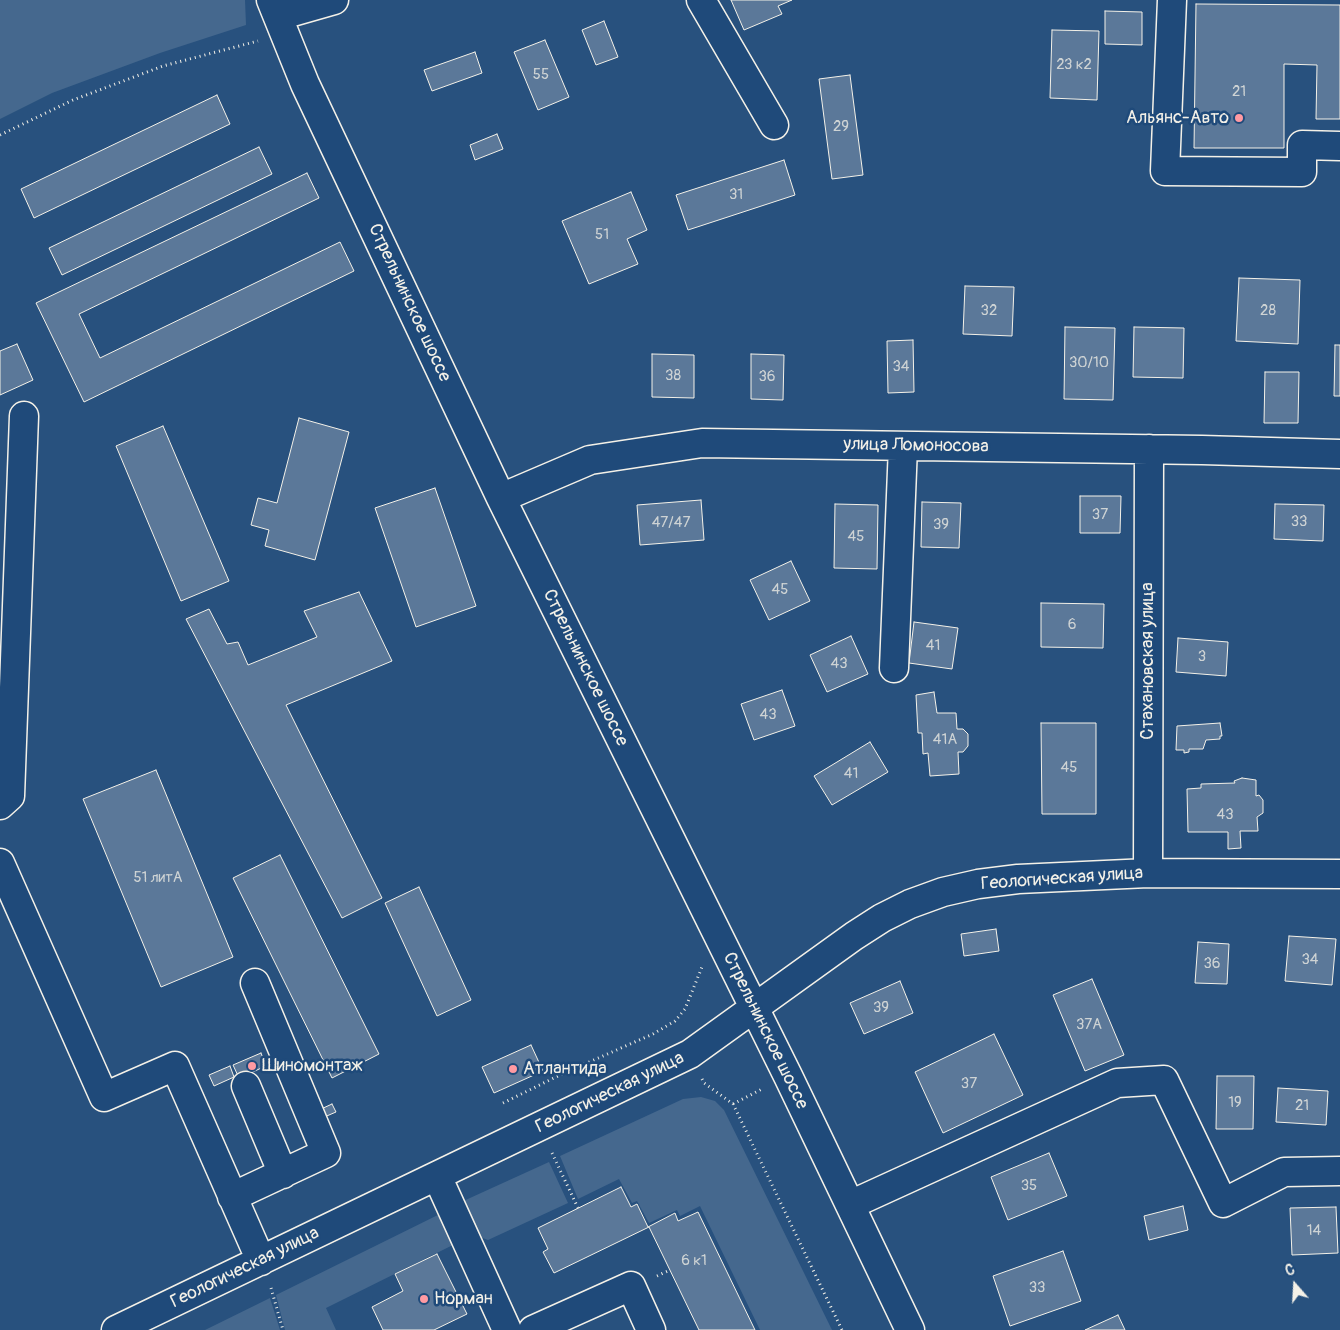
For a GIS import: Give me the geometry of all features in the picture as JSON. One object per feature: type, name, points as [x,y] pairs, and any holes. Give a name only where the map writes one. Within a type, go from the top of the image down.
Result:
[{"type":"street","points":[[278,16],[334,0]]},
{"type":"street","points":[[701,0],[774,125]]},
{"type":"street","points":[[1172,0],[1165,171],[1302,172],[1302,145],[1340,146]]},
{"type":"street","name":"Стрельнинское шоссе","points":[[278,16],[305,84],[501,498],[754,1007],[910,1330]]},
{"type":"street","points":[[0,805],[10,796],[24,416]]},
{"type":"street","name":"улица Ломоносова","points":[[501,498],[590,460],[702,443],[1149,449],[1340,454]]},
{"type":"street","points":[[894,668],[902,446]]},
{"type":"street","name":"Стахановская улица","points":[[1148,874],[1149,449]]},
{"type":"street","points":[[0,863],[104,1097],[175,1066],[260,1260]]},
{"type":"street","name":"Геологическая улица","points":[[116,1330],[690,1054],[854,936],[882,918],[910,904],[943,892],[978,884],[1018,879],[1148,874],[1340,874]]},
{"type":"street","points":[[232,1197],[326,1153],[255,983]]},
{"type":"street","points":[[850,1205],[1117,1082],[1164,1080],[1222,1203],[1284,1172],[1340,1170]]},
{"type":"street","points":[[246,1086],[283,1174]]},
{"type":"street","points":[[437,1176],[507,1330]]},
{"type":"street","points":[[532,1330],[631,1286],[651,1330]]},
{"type":"path","points":[[0,135],[73,100],[163,66],[278,16]]},
{"type":"path","points":[[503,1103],[562,1074],[653,1034],[675,1021],[685,1009],[707,956],[724,947]]},
{"type":"path","points":[[675,1021],[679,1030]]},
{"type":"path","points":[[704,1084],[734,1104],[842,1330]]},
{"type":"path","points":[[734,1104],[770,1086]]},
{"type":"path","points":[[552,1153],[578,1208]]},
{"type":"path","points":[[271,1288],[283,1330]]},
{"type":"shaded area","points":[[0,0],[245,0],[246,25],[160,53],[52,93],[0,119]]},
{"type":"shaded area","points":[[701,1097],[715,1101],[724,1110],[832,1330],[760,1330],[700,1206],[680,1216],[677,1210],[649,1223],[637,1201],[632,1203],[619,1179],[578,1199],[560,1156],[683,1099]]},
{"type":"shaded area","points":[[549,1162],[568,1203],[488,1240],[475,1235],[459,1203]]},
{"type":"shaded area","points":[[448,1210],[463,1240],[326,1308],[336,1330],[285,1330],[276,1295]]},
{"type":"shaded area","points":[[270,1298],[280,1330],[205,1330]]},
{"type":"building","points":[[731,0],[792,0],[778,6],[782,14],[744,30]]},
{"type":"building","points":[[1196,4],[1340,5],[1340,119],[1316,119],[1317,65],[1284,64],[1284,148],[1194,148]]},
{"type":"building","points":[[1105,11],[1142,12],[1142,45],[1105,44]]},
{"type":"building","points":[[604,21],[618,57],[596,65],[582,30]]},
{"type":"building","points":[[1052,30],[1099,31],[1097,100],[1050,98]]},
{"type":"building","points":[[545,40],[569,97],[538,110],[514,52]]},
{"type":"building","points":[[475,52],[482,73],[432,91],[424,70]]},
{"type":"building","points":[[850,75],[863,175],[832,179],[819,79]]},
{"type":"building","points":[[217,95],[230,124],[34,218],[21,189]]},
{"type":"building","points":[[497,134],[503,149],[475,160],[470,145]]},
{"type":"building","points":[[259,147],[272,174],[62,275],[49,248]]},
{"type":"building","points":[[784,160],[795,195],[688,230],[676,195]]},
{"type":"building","points":[[307,173],[319,198],[79,314],[100,358],[340,242],[354,271],[84,402],[36,303]]},
{"type":"building","points":[[631,192],[647,230],[627,239],[638,264],[589,284],[562,221]]},
{"type":"building","points":[[1239,278],[1300,280],[1298,344],[1236,341]]},
{"type":"building","points":[[965,286],[1014,287],[1012,336],[963,334]]},
{"type":"building","points":[[1065,327],[1115,328],[1113,400],[1064,399]]},
{"type":"building","points":[[1134,327],[1184,328],[1183,378],[1133,377]]},
{"type":"building","points":[[913,340],[914,392],[888,393],[887,341]]},
{"type":"building","points":[[17,344],[33,380],[0,395],[0,351]]},
{"type":"building","points":[[1335,345],[1340,345],[1340,396],[1334,396]]},
{"type":"building","points":[[652,354],[694,355],[694,398],[652,397]]},
{"type":"building","points":[[751,354],[784,355],[783,400],[751,399]]},
{"type":"building","points":[[1265,372],[1299,372],[1298,423],[1264,423]]},
{"type":"building","points":[[299,418],[349,432],[315,560],[265,546],[269,530],[251,525],[258,498],[277,503]]},
{"type":"building","points":[[163,426],[229,581],[181,601],[116,446]]},
{"type":"building","points":[[435,488],[476,606],[416,627],[375,508]]},
{"type":"building","points":[[1080,496],[1121,496],[1120,533],[1080,533]]},
{"type":"building","points":[[701,500],[704,540],[640,545],[637,505]]},
{"type":"building","points":[[922,502],[961,503],[959,548],[921,547]]},
{"type":"building","points":[[835,504],[878,505],[877,569],[834,568]]},
{"type":"building","points":[[1275,504],[1324,505],[1323,541],[1274,539]]},
{"type":"building","points":[[791,561],[810,601],[769,620],[750,580]]},
{"type":"building","points":[[359,592],[392,661],[286,705],[382,898],[342,918],[186,619],[209,609],[227,644],[238,642],[248,665],[317,637],[304,611]]},
{"type":"building","points":[[1041,603],[1104,604],[1103,648],[1041,647]]},
{"type":"building","points":[[914,622],[958,628],[952,669],[909,663]]},
{"type":"building","points":[[851,636],[868,674],[827,692],[810,655]]},
{"type":"building","points":[[1178,638],[1228,642],[1226,676],[1176,672]]},
{"type":"building","points":[[782,690],[795,726],[754,740],[741,704]]},
{"type":"building","points":[[934,692],[937,713],[956,713],[957,729],[963,729],[968,734],[968,746],[963,752],[958,752],[959,774],[930,776],[928,753],[923,754],[922,733],[918,733],[916,695]]},
{"type":"building","points":[[1041,723],[1096,723],[1096,814],[1042,814]]},
{"type":"building","points":[[1220,723],[1222,736],[1220,736],[1220,739],[1206,740],[1203,749],[1189,749],[1189,752],[1184,753],[1184,750],[1176,750],[1177,726]]},
{"type":"building","points":[[870,742],[888,772],[832,805],[814,776]]},
{"type":"building","points":[[156,770],[233,957],[161,987],[83,799]]},
{"type":"building","points":[[1242,778],[1256,780],[1256,796],[1259,795],[1263,800],[1263,813],[1257,817],[1258,831],[1240,831],[1241,848],[1228,849],[1228,832],[1188,832],[1187,789],[1201,788],[1201,784],[1235,783],[1234,781]]},
{"type":"building","points":[[280,855],[379,1054],[332,1078],[233,878]]},
{"type":"building","points":[[419,887],[471,1000],[437,1016],[385,903]]},
{"type":"building","points":[[996,929],[999,951],[964,956],[961,934]]},
{"type":"building","points":[[1289,936],[1336,939],[1332,985],[1285,981]]},
{"type":"building","points":[[1198,942],[1229,944],[1227,984],[1195,983]]},
{"type":"building","points":[[1092,979],[1124,1055],[1085,1071],[1053,995]]},
{"type":"building","points":[[900,981],[913,1013],[864,1034],[850,1003]]},
{"type":"building","points":[[994,1034],[1023,1095],[943,1133],[915,1072]]},
{"type":"building","name":"Атлантида","points":[[531,1045],[543,1071],[494,1093],[482,1067]]},
{"type":"building","points":[[261,1053],[266,1066],[239,1078],[233,1065]]},
{"type":"building","points":[[230,1066],[234,1077],[214,1086],[209,1075]]},
{"type":"building","points":[[1217,1076],[1254,1076],[1253,1129],[1216,1129]]},
{"type":"building","points":[[1278,1088],[1328,1091],[1326,1125],[1276,1122]]},
{"type":"building","points":[[332,1104],[336,1112],[322,1118],[319,1110]]},
{"type":"building","points":[[1049,1153],[1067,1196],[1008,1220],[991,1177]]},
{"type":"building","points":[[621,1187],[631,1207],[637,1204],[648,1227],[675,1213],[678,1221],[698,1212],[755,1330],[699,1330],[649,1227],[554,1273],[543,1252],[548,1249],[538,1228]]},
{"type":"building","points":[[1183,1206],[1188,1230],[1149,1240],[1144,1216]]},
{"type":"building","points":[[1336,1207],[1338,1253],[1292,1255],[1290,1208]]},
{"type":"building","points":[[1063,1251],[1081,1301],[1010,1326],[993,1276]]},
{"type":"building","name":"Норман","points":[[437,1254],[467,1314],[434,1330],[383,1330],[372,1307],[403,1291],[395,1274]]},
{"type":"building","points":[[1118,1315],[1125,1330],[1085,1330]]},
{"type":"place","name":"Альянс-Авто","points":[[1239,118]]},
{"type":"place","name":"Шиномонтаж","points":[[252,1066]]},
{"type":"place","name":"Атлантида","points":[[513,1069]]},
{"type":"place","name":"Норман","points":[[424,1299]]}]
